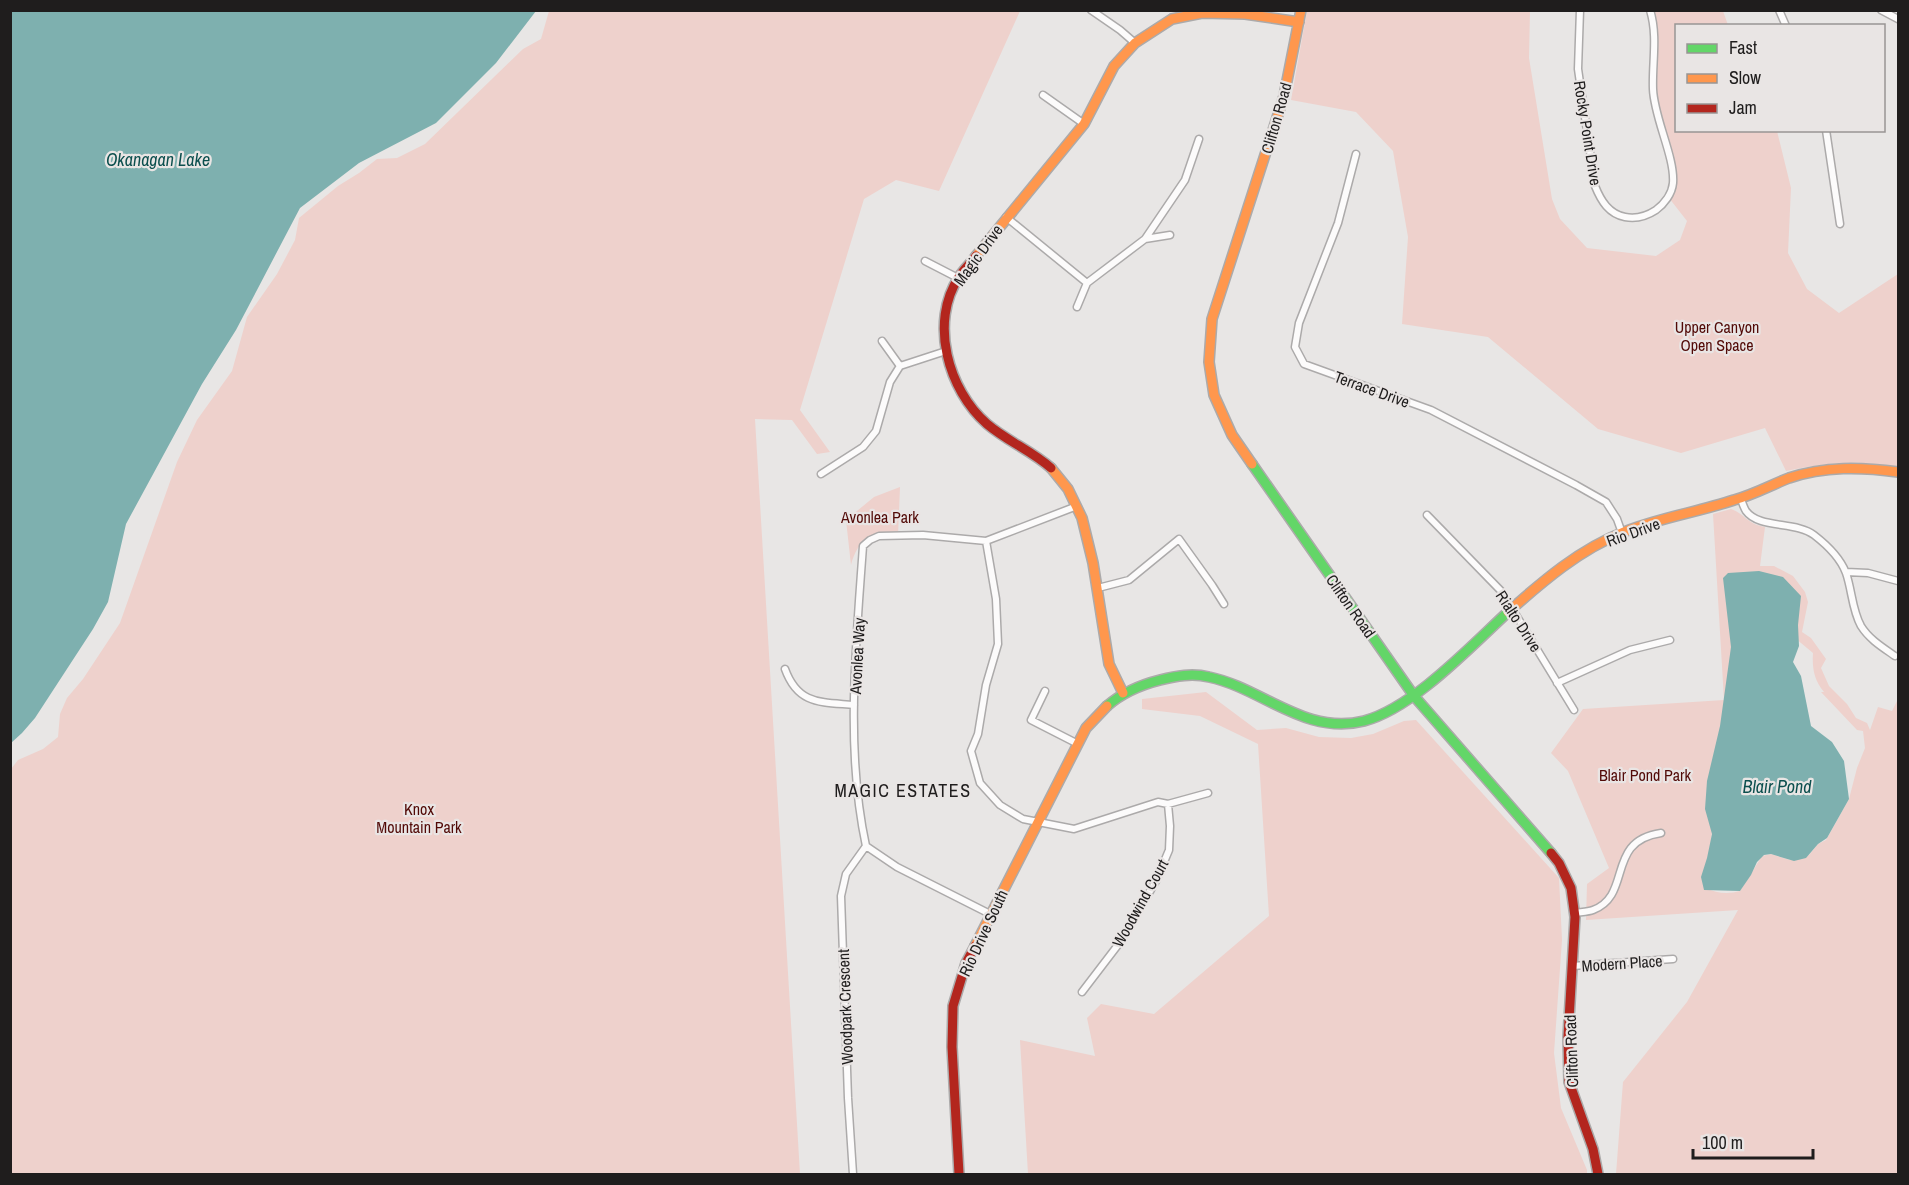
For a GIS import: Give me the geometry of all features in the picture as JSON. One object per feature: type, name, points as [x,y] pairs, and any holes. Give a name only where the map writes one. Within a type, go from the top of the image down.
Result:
[{"type":"street","points":[[1091,10],[1135,43]]},
{"type":"street","name":"Clifton Road","points":[[1301,10],[1284,96],[1212,319],[1209,346],[1210,374],[1216,404],[1233,435],[1414,696],[1559,864],[1571,888],[1574,913],[1568,1037],[1569,1082],[1593,1149],[1598,1174]]},
{"type":"street","name":"Rocky Point Drive","points":[[1580,10],[1578,69],[1595,186],[1599,197],[1608,209],[1619,216],[1630,218],[1645,216],[1657,209],[1668,197],[1673,183],[1671,165],[1654,99],[1654,35],[1650,10]]},
{"type":"street","points":[[1779,10],[1785,24]]},
{"type":"street","points":[[1881,10],[1899,19]]},
{"type":"street","name":"Magic Drive","points":[[1123,693],[1110,666],[1088,537],[1077,506],[1068,486],[1053,469],[986,423],[967,402],[953,374],[946,351],[945,319],[949,300],[958,278],[1084,124],[1114,66],[1135,43],[1172,19],[1202,13],[1245,14],[1299,22]]},
{"type":"street","points":[[1043,95],[1084,124]]},
{"type":"street","points":[[1826,132],[1840,224]]},
{"type":"street","points":[[1077,307],[1087,283],[1144,239],[1185,180],[1199,139]]},
{"type":"street","name":"Terrace Drive","points":[[1356,154],[1338,222],[1299,322],[1295,347],[1304,364],[1431,410],[1576,485],[1606,502],[1622,532]]},
{"type":"street","points":[[1006,217],[1087,283]]},
{"type":"street","points":[[1144,239],[1170,235]]},
{"type":"street","points":[[925,261],[958,278]]},
{"type":"street","points":[[882,341],[900,366]]},
{"type":"street","points":[[821,474],[863,447],[876,431],[890,382],[900,366],[946,351]]},
{"type":"street","name":"Rio Drive","points":[[1414,696],[1513,608],[1569,562],[1622,532],[1741,498],[1791,478],[1826,470],[1847,467],[1899,472]]},
{"type":"street","points":[[1741,498],[1746,512],[1758,520],[1811,533],[1834,552],[1846,572],[1856,614],[1862,627],[1875,643],[1895,656]]},
{"type":"street","name":"Avonlea Way","points":[[866,846],[859,814],[854,705],[863,546],[879,536],[923,536],[986,541],[1077,506]]},
{"type":"street","name":"Rialto Drive","points":[[1427,515],[1502,592],[1574,711]]},
{"type":"street","points":[[1098,588],[1129,580],[1179,539],[1224,604]]},
{"type":"street","points":[[986,541],[996,599],[998,644],[987,685],[978,734],[971,751],[980,783],[1000,805],[1023,819],[1074,829],[1158,802],[1168,804],[1208,794]]},
{"type":"street","points":[[1846,572],[1868,573],[1899,581]]},
{"type":"street","points":[[1557,683],[1630,650],[1671,640]]},
{"type":"street","points":[[785,669],[789,680],[800,695],[819,702],[854,705]]},
{"type":"street","name":"Rio Drive South","points":[[959,1174],[952,1047],[953,1006],[966,963],[1086,728],[1104,707],[1123,693],[1157,679],[1199,674],[1245,689],[1292,715],[1311,722],[1334,725],[1360,722],[1382,715],[1414,696]]},
{"type":"street","points":[[1045,692],[1031,720],[1078,744]]},
{"type":"street","name":"Woodwind Court","points":[[1082,992],[1120,941],[1156,881],[1169,850],[1168,804]]},
{"type":"street","points":[[1574,913],[1593,910],[1606,901],[1614,889],[1624,859],[1634,843],[1645,835],[1661,833]]},
{"type":"street","points":[[866,846],[897,867],[990,914]]},
{"type":"street","name":"Woodpark Crescent","points":[[854,1174],[841,896],[846,874],[866,846]]},
{"type":"street","name":"Modern Place","points":[[1572,966],[1673,959]]},
{"type":"green space","name":"Upper Canyon Open Space","points":[[1664,10],[1723,11],[1728,24],[1675,24],[1675,132],[1777,132],[1791,188],[1788,253],[1807,289],[1839,313],[1898,274],[1898,468],[1842,463],[1786,471],[1765,428],[1681,453],[1598,429],[1488,337],[1402,324],[1408,237],[1393,151],[1356,112],[1291,100],[1307,11],[1530,11],[1529,58],[1552,199],[1560,219],[1587,248],[1656,256],[1680,240],[1687,221],[1669,198],[1674,183],[1654,90],[1656,37],[1654,12]]},
{"type":"green space","name":"Knox Mountain Park","points":[[549,11],[1020,11],[939,191],[896,180],[864,199],[800,410],[830,452],[817,454],[792,420],[755,419],[800,1174],[11,1174],[11,769],[18,760],[43,749],[58,737],[60,714],[67,698],[83,679],[120,623],[177,462],[197,420],[232,371],[247,317],[277,274],[295,240],[299,218],[338,186],[377,159],[397,158],[425,144],[523,49],[541,39]]},
{"type":"green space","name":"Avonlea Park","points":[[900,487],[898,536],[870,537],[858,549],[851,565],[846,520],[874,497]]},
{"type":"green space","name":"Blair Pond Park","points":[[1731,509],[1754,524],[1765,527],[1760,566],[1774,566],[1793,576],[1805,592],[1808,602],[1802,632],[1811,638],[1826,659],[1821,668],[1829,686],[1847,704],[1856,718],[1867,723],[1870,730],[1878,707],[1892,711],[1898,699],[1898,1174],[1616,1174],[1623,1082],[1687,1002],[1738,910],[1586,920],[1587,884],[1609,868],[1568,771],[1551,753],[1583,709],[1724,700],[1713,514]],"holes":[[[1795,638],[1813,653],[1814,674],[1824,692],[1821,692],[1857,730],[1863,731],[1865,748],[1849,799],[1826,840],[1818,844],[1809,855],[1790,860],[1771,854],[1762,856],[1740,891],[1723,893],[1711,890],[1707,888],[1714,808]]]},
{"type":"green space","points":[[1206,692],[1257,730],[1286,728],[1319,737],[1351,738],[1373,734],[1404,721],[1416,720],[1559,878],[1562,940],[1554,1053],[1561,1108],[1587,1174],[1028,1174],[1020,1040],[1095,1056],[1087,1018],[1101,1004],[1154,1014],[1269,916],[1258,744],[1200,716],[1142,709],[1142,699]]},
{"type":"water","name":"Okanagan Lake","points":[[11,10],[536,11],[496,63],[436,123],[359,163],[300,208],[236,330],[202,384],[126,524],[108,602],[35,718],[11,743]]},
{"type":"water","name":"Blair Pond","points":[[1759,571],[1783,577],[1801,596],[1798,625],[1799,646],[1793,662],[1801,676],[1811,726],[1832,742],[1844,761],[1849,799],[1827,838],[1818,844],[1806,858],[1794,861],[1771,854],[1764,855],[1757,862],[1740,891],[1704,890],[1701,877],[1712,834],[1705,809],[1707,781],[1720,726],[1731,647],[1723,578],[1728,573]]},
{"type":"traffic: fast","points":[[1252,464],[1414,696],[1551,853]]},
{"type":"traffic: fast","points":[[1107,706],[1125,693],[1145,684],[1172,677],[1196,675],[1228,683],[1303,717],[1343,724],[1364,721],[1383,714],[1421,690],[1508,612]]},
{"type":"traffic: slow","points":[[1252,464],[1232,435],[1214,395],[1209,362],[1212,319],[1284,96],[1301,10]]},
{"type":"traffic: slow","points":[[976,256],[1084,124],[1114,66],[1135,43],[1172,19],[1202,13],[1245,14],[1299,22]]},
{"type":"traffic: slow","points":[[1051,468],[1068,489],[1082,518],[1093,563],[1109,664],[1123,693]]},
{"type":"traffic: slow","points":[[1508,612],[1548,578],[1592,547],[1637,527],[1741,498],[1789,478],[1816,471],[1870,469],[1898,472]]},
{"type":"traffic: slow","points":[[975,946],[1086,728],[1107,706]]},
{"type":"traffic: jam","points":[[976,256],[959,277],[950,295],[945,314],[944,334],[953,374],[973,410],[987,424],[1051,468]]},
{"type":"traffic: jam","points":[[1551,853],[1559,863],[1571,888],[1575,917],[1568,1037],[1569,1082],[1593,1149],[1598,1174]]},
{"type":"traffic: jam","points":[[959,1174],[952,1047],[953,1006],[966,963],[975,946]]},
{"type":"district","name":"MAGIC ESTATES","points":[[903,790]]}]
